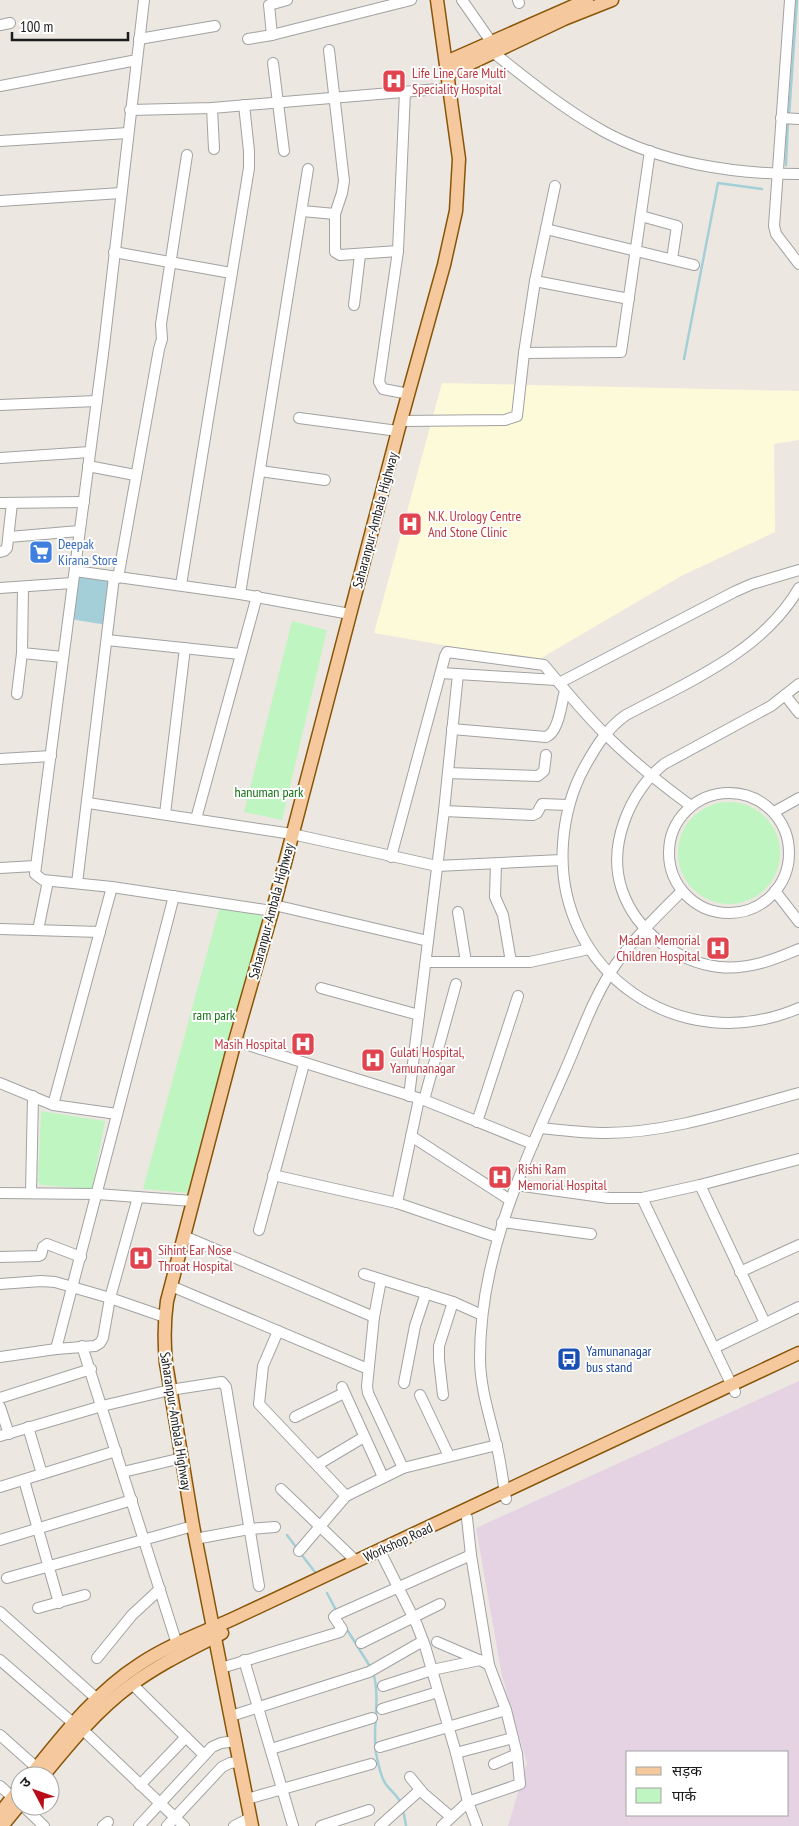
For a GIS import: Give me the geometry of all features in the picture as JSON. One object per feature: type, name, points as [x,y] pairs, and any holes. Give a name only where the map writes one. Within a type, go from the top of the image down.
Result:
[{"type":"main road","name":"Saharanpur-Ambala Highway","points":[[251,1822],[194,1532],[170,1390],[164,1342],[165,1317],[192,1201],[273,908],[444,265],[456,210],[459,159],[437,0]]},
{"type":"main road","points":[[493,48],[573,3],[587,0]]},
{"type":"main road","points":[[447,68],[612,0]]},
{"type":"main road","name":"Workshop Road","points":[[78,1726],[132,1684],[214,1632],[356,1561],[506,1495],[733,1388],[799,1352]]},
{"type":"main road","name":"Workshop Road","points":[[733,1388],[799,1362]]},
{"type":"main road","name":"Workshop Road","points":[[42,1766],[78,1726],[97,1699],[139,1664],[177,1644],[214,1632],[383,1557],[467,1518],[506,1495]]},
{"type":"main road","points":[[2,1826],[10,1814]]},
{"type":"street","points":[[144,0],[97,401],[35,866],[37,876],[48,881],[112,887],[273,908],[428,941]]},
{"type":"street","points":[[272,36],[269,5],[287,0]]},
{"type":"street","points":[[248,39],[272,36],[411,0]]},
{"type":"street","points":[[462,0],[493,48],[560,104],[604,131],[650,151],[676,159],[729,169],[777,174],[799,174]]},
{"type":"street","points":[[790,0],[789,118],[777,174],[774,226],[776,234],[799,264]]},
{"type":"street","points":[[139,39],[215,26]]},
{"type":"street","points":[[329,50],[344,181],[335,214],[334,252],[340,255],[360,255],[398,251]]},
{"type":"street","points":[[0,86],[137,60]]},
{"type":"street","points":[[273,63],[284,151]]},
{"type":"street","points":[[130,110],[212,108],[450,88]]},
{"type":"street","points":[[404,92],[398,251],[379,382],[383,389],[409,394]]},
{"type":"street","points":[[181,586],[249,168],[244,105]]},
{"type":"street","points":[[212,108],[214,148]]},
{"type":"street","points":[[0,141],[128,133]]},
{"type":"street","points":[[524,353],[621,352],[650,151]]},
{"type":"street","points":[[77,883],[116,577],[162,339],[161,328],[187,155]]},
{"type":"street","points":[[240,594],[308,169]]},
{"type":"street","points":[[299,418],[400,426],[512,419],[517,416],[535,281],[555,186]]},
{"type":"street","points":[[0,201],[121,193]]},
{"type":"street","points":[[302,211],[335,214]]},
{"type":"street","points":[[641,216],[677,226],[672,259]]},
{"type":"street","points":[[546,229],[694,265]]},
{"type":"street","points":[[114,252],[231,273]]},
{"type":"street","points":[[354,305],[360,255]]},
{"type":"street","points":[[535,281],[629,299]]},
{"type":"street","points":[[0,405],[97,401]]},
{"type":"street","points":[[0,458],[90,452]]},
{"type":"street","points":[[88,466],[135,475]]},
{"type":"street","points":[[260,471],[325,480]]},
{"type":"street","points":[[0,503],[84,502]]},
{"type":"street","points":[[0,552],[7,548],[12,503]]},
{"type":"street","points":[[9,537],[79,531]]},
{"type":"street","points":[[441,672],[560,685],[734,592],[752,584],[799,570]]},
{"type":"street","points":[[75,571],[256,596],[350,614]]},
{"type":"street","points":[[0,588],[72,583]]},
{"type":"street","points":[[17,694],[22,653],[23,587]]},
{"type":"street","points":[[799,588],[790,603],[780,614],[738,653],[722,664],[626,715],[613,725],[580,776],[568,805],[562,860],[568,904],[588,949],[609,974],[647,1001],[668,1012],[696,1020],[734,1023],[781,1016],[799,1008]]},
{"type":"street","points":[[196,819],[256,596]]},
{"type":"street","points":[[107,640],[240,654]]},
{"type":"street","points":[[165,814],[185,648]]},
{"type":"street","points":[[391,857],[447,652],[544,665],[606,734],[650,775],[691,806]]},
{"type":"street","points":[[22,653],[64,657]]},
{"type":"street","points":[[397,1203],[417,1098],[419,1015],[444,812],[458,674]]},
{"type":"street","points":[[799,684],[771,706],[664,764],[650,775],[634,797],[626,818],[620,839],[618,861],[622,890],[630,908],[646,928],[669,948],[682,956],[700,963],[720,967],[754,965],[771,961],[799,949]]},
{"type":"street","points":[[452,729],[546,737],[556,728],[560,685]]},
{"type":"street","points":[[785,695],[799,713]]},
{"type":"street","points":[[0,759],[51,756]]},
{"type":"street","points":[[448,773],[538,776],[544,771],[546,756]]},
{"type":"street","points":[[725,793],[743,794],[760,801],[774,812],[783,826],[788,843],[789,860],[784,877],[775,891],[762,903],[746,911],[728,913],[711,911],[695,903],[682,891],[672,874],[669,856],[671,837],[678,820],[691,806],[707,797],[725,793]]},
{"type":"street","points":[[774,812],[799,798]]},
{"type":"street","points":[[88,803],[292,834],[436,866],[562,860]]},
{"type":"street","points":[[444,812],[533,815],[537,813],[542,804],[568,805]]},
{"type":"street","points":[[496,864],[495,898],[503,915],[511,962]]},
{"type":"street","points":[[0,868],[35,866]]},
{"type":"street","points":[[38,930],[48,881]]},
{"type":"street","points":[[53,1104],[112,887]]},
{"type":"street","points":[[506,1495],[497,1445],[483,1390],[480,1357],[482,1314],[497,1237],[532,1144],[609,974],[646,928],[682,891]]},
{"type":"street","points":[[775,891],[799,922]]},
{"type":"street","points":[[56,1349],[174,896]]},
{"type":"street","points":[[458,912],[466,962]]},
{"type":"street","points":[[0,929],[100,932]]},
{"type":"street","points":[[426,962],[511,962],[539,960],[588,949]]},
{"type":"street","points":[[417,1098],[456,984]]},
{"type":"street","points":[[320,988],[419,1015]]},
{"type":"street","points":[[477,1122],[518,996]]},
{"type":"street","points":[[235,1041],[417,1098],[532,1144]]},
{"type":"street","points":[[259,1230],[304,1064]]},
{"type":"street","points":[[0,1083],[53,1104],[118,1114]]},
{"type":"street","points":[[540,1128],[605,1133],[660,1128],[691,1122],[799,1093]]},
{"type":"street","points":[[31,1193],[33,1096]]},
{"type":"street","points":[[411,1136],[510,1200]]},
{"type":"street","points":[[516,1185],[609,1198],[642,1198],[799,1159]]},
{"type":"street","points":[[273,1175],[397,1203],[497,1237]]},
{"type":"street","points":[[700,1185],[765,1323]]},
{"type":"street","points":[[0,1193],[97,1194],[192,1201]]},
{"type":"street","points":[[0,1357],[56,1349],[95,1346],[100,1343],[103,1338],[110,1298],[138,1197]]},
{"type":"street","points":[[642,1198],[733,1388]]},
{"type":"street","points":[[502,1222],[591,1234]]},
{"type":"street","points":[[184,1236],[374,1317]]},
{"type":"street","points":[[0,1257],[38,1256],[41,1255],[43,1247],[47,1244],[81,1256]]},
{"type":"street","points":[[740,1272],[799,1245]]},
{"type":"street","points":[[364,1274],[453,1302],[482,1314]]},
{"type":"street","points":[[381,1280],[374,1317],[368,1369],[368,1393],[403,1468]]},
{"type":"street","points":[[0,1284],[48,1281],[110,1298],[165,1317]]},
{"type":"street","points":[[171,1286],[368,1369]]},
{"type":"street","points":[[404,1383],[415,1326],[426,1293]]},
{"type":"street","points":[[443,1395],[438,1360],[439,1346],[453,1302]]},
{"type":"street","points":[[714,1348],[799,1307]]},
{"type":"street","points":[[278,1331],[263,1366],[259,1404],[346,1496]]},
{"type":"street","points":[[82,1346],[177,1644]]},
{"type":"street","points":[[0,1398],[90,1369]]},
{"type":"street","points":[[0,1407],[4,1435],[102,1406],[170,1390],[219,1381],[225,1384],[259,1586]]},
{"type":"street","points":[[295,1417],[343,1390],[383,1477]]},
{"type":"street","points":[[420,1395],[449,1456]]},
{"type":"street","points":[[28,1427],[42,1474]]},
{"type":"street","points":[[317,1464],[364,1437]]},
{"type":"street","points":[[299,1551],[346,1496],[403,1468],[497,1445]]},
{"type":"street","points":[[0,1487],[116,1451]]},
{"type":"street","points":[[123,1472],[182,1458]]},
{"type":"street","points":[[24,1480],[59,1603]]},
{"type":"street","points":[[281,1489],[356,1561]]},
{"type":"street","points":[[0,1540],[132,1500]]},
{"type":"street","points":[[410,1776],[448,1822],[468,1802],[520,1784],[517,1754],[506,1710],[485,1662],[467,1518]]},
{"type":"street","points":[[7,1578],[144,1539],[194,1532],[275,1527]]},
{"type":"street","points":[[221,1668],[340,1632],[342,1629],[334,1618],[338,1614],[471,1555]]},
{"type":"street","points":[[383,1557],[413,1617],[423,1642],[456,1753],[468,1802],[477,1826]]},
{"type":"street","points":[[97,1658],[132,1615],[160,1589]]},
{"type":"street","points":[[38,1608],[84,1595]]},
{"type":"street","points":[[361,1643],[440,1604]]},
{"type":"street","points":[[0,1612],[97,1699]]},
{"type":"street","points":[[231,1716],[372,1670],[410,1647],[423,1642]]},
{"type":"street","points":[[436,1642],[485,1662]]},
{"type":"street","points":[[0,1660],[78,1726],[184,1826]]},
{"type":"street","points":[[244,1660],[293,1826]]},
{"type":"street","points":[[383,1686],[432,1670],[485,1662]]},
{"type":"street","points":[[132,1684],[204,1755]]},
{"type":"street","points":[[382,1709],[438,1692]]},
{"type":"street","points":[[380,1747],[506,1710]]},
{"type":"street","points":[[270,1749],[372,1718]]},
{"type":"street","points":[[0,1736],[29,1766]]},
{"type":"street","points":[[140,1785],[186,1737]]},
{"type":"street","points":[[456,1753],[513,1738]]},
{"type":"street","points":[[139,1826],[216,1744],[236,1741]]},
{"type":"street","points":[[494,1764],[517,1754]]},
{"type":"street","points":[[167,1826],[222,1767],[230,1763],[240,1762]]},
{"type":"street","points":[[247,1799],[371,1764]]},
{"type":"street","points":[[380,1826],[420,1790]]},
{"type":"street","points":[[322,1826],[370,1810]]},
{"type":"street","points":[[34,1816],[44,1826]]},
{"type":"street","points":[[234,1826],[251,1822]]},
{"type":"shaded area","points":[[442,383],[799,391],[799,440],[774,444],[775,532],[683,575],[536,661],[374,633]]},
{"type":"shaded area","points":[[799,1381],[799,1826],[508,1826],[527,1763],[502,1676],[476,1528]]},
{"type":"green space","name":"hanuman park","points":[[292,621],[327,630],[282,820],[244,812]]},
{"type":"green space","points":[[729,802],[749,806],[765,817],[776,833],[780,853],[776,873],[765,889],[749,900],[729,904],[709,900],[693,889],[682,873],[678,853],[682,833],[693,817],[709,806]]},
{"type":"green space","name":"ram park","points":[[219,909],[267,916],[190,1193],[143,1189]]},
{"type":"green space","points":[[41,1111],[105,1121],[92,1189],[41,1185],[38,1182]]},
{"type":"water","points":[[76,576],[112,581],[107,625],[70,619]]},
{"type":"waterway","points":[[789,116],[797,0]]},
{"type":"waterway","points":[[786,165],[788,121]]},
{"type":"waterway","points":[[684,359],[718,183],[762,189]]},
{"type":"waterway","points":[[287,1535],[298,1550]]},
{"type":"waterway","points":[[301,1554],[315,1572]]},
{"type":"waterway","points":[[327,1593],[337,1612]]},
{"type":"waterway","points":[[346,1628],[371,1668]]},
{"type":"waterway","points":[[373,1672],[376,1692],[375,1743],[380,1772],[383,1780],[401,1804]]},
{"type":"waterway","points":[[403,1809],[406,1826]]},
{"type":"place","name":"Life Line Care Multi Speciality Hospital","points":[[394,81]]},
{"type":"place","name":"N.K. Urology Centre And Stone Clinic","points":[[410,524]]},
{"type":"place","name":"Deepak Kirana Store","points":[[41,552]]},
{"type":"place","name":"Madan Memorial Children Hospital","points":[[718,948]]},
{"type":"place","name":"Masih Hospital","points":[[303,1044]]},
{"type":"place","name":"Gulati Hospital, Yamunanagar","points":[[373,1060]]},
{"type":"place","name":"Rishi Ram Memorial Hospital","points":[[500,1177]]},
{"type":"place","name":"Sihint Ear Nose Throat Hospital","points":[[141,1258]]},
{"type":"place","name":"Yamunanagar bus stand","points":[[569,1359]]}]
